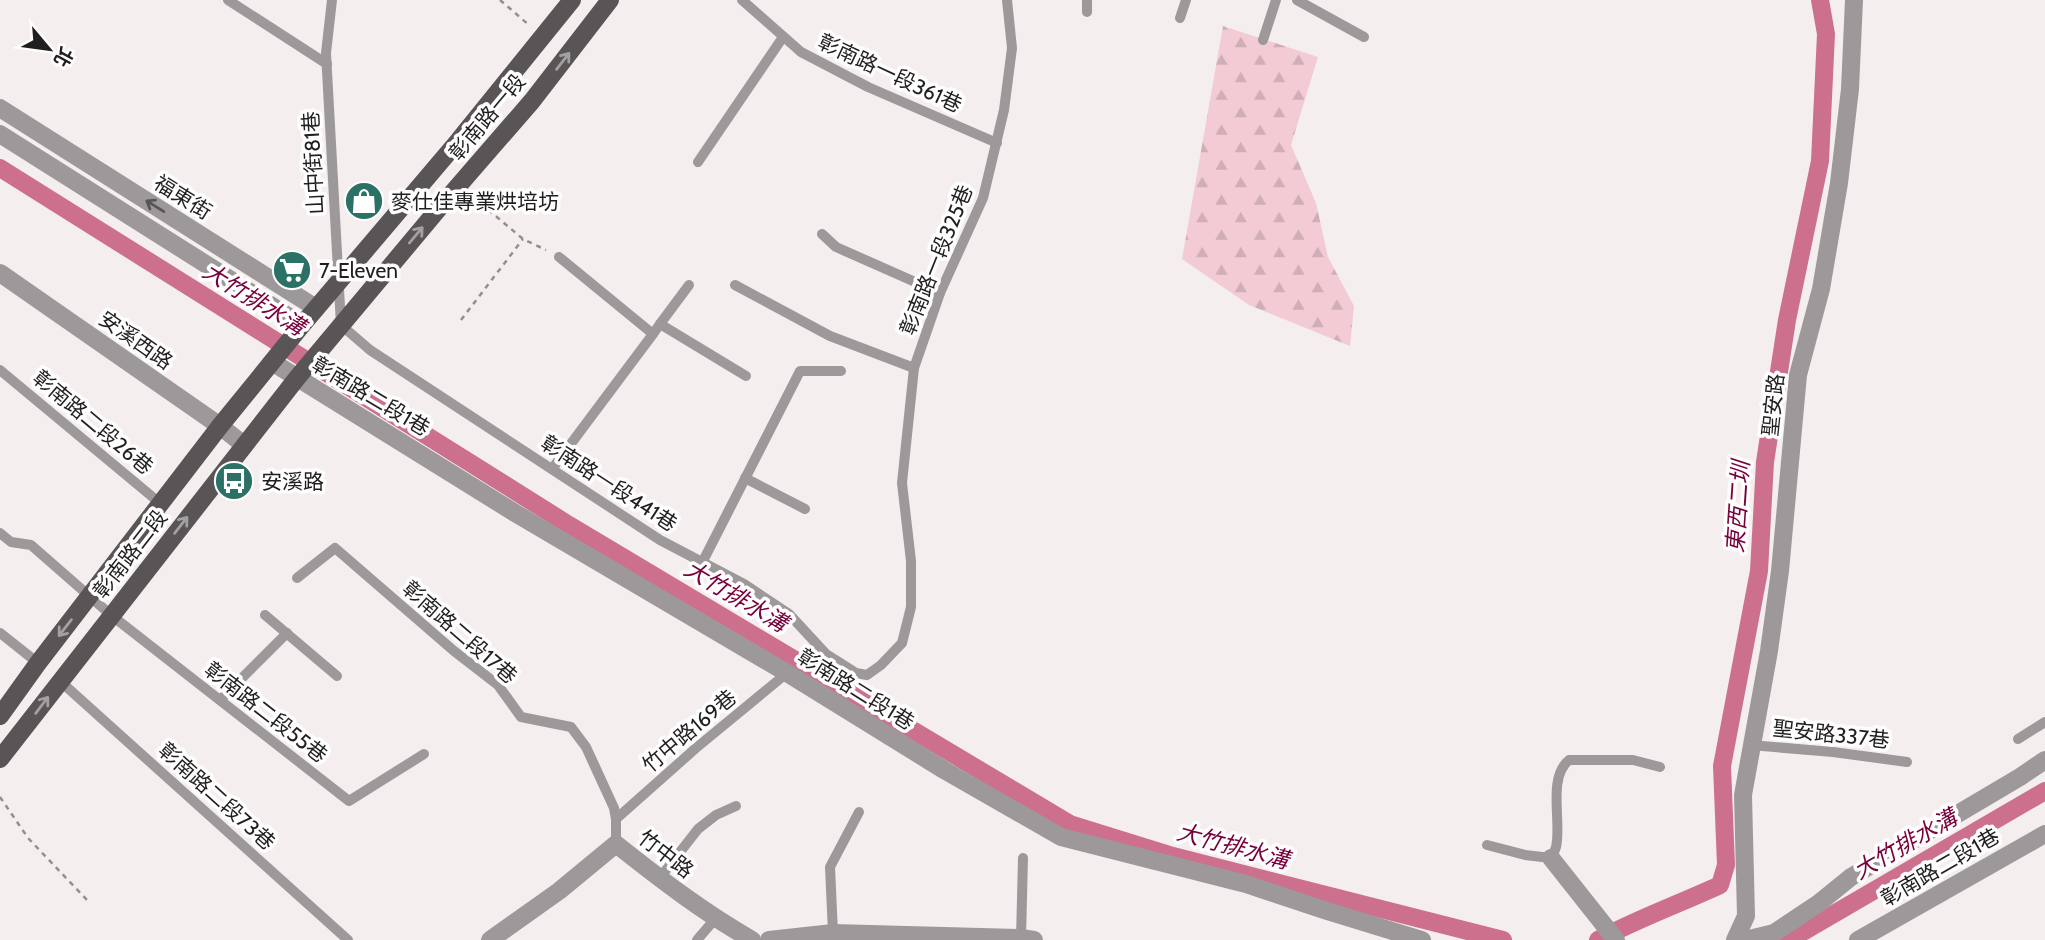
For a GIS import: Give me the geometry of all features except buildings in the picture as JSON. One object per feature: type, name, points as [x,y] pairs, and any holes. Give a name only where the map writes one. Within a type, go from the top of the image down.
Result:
[{"type":"main road","name":"彰南路一段","points":[[302,325],[459,140],[572,0]]},
{"type":"main road","name":"彰南路一段","points":[[323,346],[532,101],[610,0]]},
{"type":"main road","name":"福東街","points":[[316,308],[341,325]]},
{"type":"main road","name":"彰南路二段","points":[[0,716],[220,426],[302,325]]},
{"type":"main road","points":[[302,325],[323,346]]},
{"type":"main road","name":"彰南路二段","points":[[0,759],[323,346]]},
{"type":"street","name":"聖安路","points":[[1735,940],[1746,916],[1743,795],[1769,651],[1780,571],[1798,375],[1821,289],[1839,183],[1850,89],[1854,0]]},
{"type":"street","name":"福東街","points":[[0,108],[316,308]]},
{"type":"street","name":"福東街","points":[[0,134],[302,325]]},
{"type":"street","points":[[68,177],[80,159]]},
{"type":"street","points":[[167,239],[177,220]]},
{"type":"street","points":[[222,274],[234,256]]},
{"type":"street","name":"安溪西路","points":[[0,273],[244,445]]},
{"type":"street","name":"彰南路二段1巷","points":[[272,362],[526,520],[1061,837],[1246,884],[1422,940]]},
{"type":"street","points":[[1745,940],[1774,933],[1819,903],[1851,877],[2045,760]]},
{"type":"street","name":"彰南路二段1巷","points":[[1858,940],[2045,834]]},
{"type":"street","name":"竹中路","points":[[490,940],[559,891],[616,844],[715,919],[752,940]]},
{"type":"street","points":[[1551,858],[1610,933]]},
{"type":"street","points":[[769,940],[833,933],[1027,939]]},
{"type":"lane","points":[[228,0],[327,64]]},
{"type":"lane","name":"山中街81巷","points":[[332,0],[326,53],[341,325]]},
{"type":"lane","name":"彰南路一段361巷","points":[[742,0],[801,52],[868,87],[997,143]]},
{"type":"lane","name":"彰南路一段325巷","points":[[856,673],[867,675],[902,643],[911,607],[911,561],[902,483],[914,368],[940,293],[984,198],[1004,110],[1012,48],[1007,0]]},
{"type":"lane","points":[[1087,0],[1087,12]]},
{"type":"lane","points":[[1180,18],[1186,0]]},
{"type":"lane","points":[[1263,40],[1276,0]]},
{"type":"lane","points":[[1297,0],[1364,37]]},
{"type":"lane","points":[[698,162],[783,37]]},
{"type":"lane","points":[[822,234],[836,247],[940,293]]},
{"type":"lane","points":[[559,257],[653,334]]},
{"type":"lane","points":[[552,469],[689,285]]},
{"type":"lane","points":[[734,285],[830,335],[914,368]]},
{"type":"lane","points":[[660,324],[747,376]]},
{"type":"lane","name":"彰南路一段441巷","points":[[341,325],[370,350],[660,540],[744,584],[789,614],[826,654],[856,673]]},
{"type":"lane","name":"彰南路二段26巷","points":[[0,370],[160,504]]},
{"type":"lane","points":[[703,561],[800,371],[841,371]]},
{"type":"lane","points":[[745,478],[806,509]]},
{"type":"lane","name":"彰南路二段55巷","points":[[0,533],[11,542],[31,545],[111,615],[349,801],[424,754]]},
{"type":"lane","name":"彰南路二段17巷","points":[[297,578],[335,548],[454,651],[498,685],[521,717],[571,727],[586,747],[614,808],[616,844]]},
{"type":"lane","points":[[265,615],[337,676]]},
{"type":"lane","points":[[0,633],[38,663]]},
{"type":"lane","points":[[220,700],[287,633]]},
{"type":"lane","name":"竹中路169巷","points":[[616,819],[696,748],[788,673]]},
{"type":"lane","name":"彰南路二段73巷","points":[[60,681],[348,940]]},
{"type":"lane","points":[[2018,739],[2045,722]]},
{"type":"lane","name":"聖安路337巷","points":[[1751,744],[1907,762]]},
{"type":"lane","points":[[1487,845],[1525,855],[1551,858],[1556,847],[1558,785],[1563,765],[1569,760],[1633,760],[1660,767]]},
{"type":"lane","points":[[659,879],[698,829],[716,815],[736,806]]},
{"type":"lane","points":[[833,933],[830,867],[859,812]]},
{"type":"lane","points":[[1023,858],[1027,939]]},
{"type":"lane","points":[[697,940],[715,919]]},
{"type":"path","points":[[500,0],[542,36]]},
{"type":"path","points":[[459,186],[523,239],[559,257]]},
{"type":"path","points":[[461,320],[523,239]]},
{"type":"path","points":[[0,797],[28,838],[88,901]]},
{"type":"green space","points":[[1223,26],[1318,57],[1291,145],[1316,203],[1328,257],[1354,306],[1350,346],[1249,305],[1182,259]]},
{"type":"waterway","name":"東西二圳","points":[[1598,940],[1720,885],[1726,865],[1722,766],[1759,571],[1765,462],[1787,320],[1820,161],[1826,34],[1820,0]]},
{"type":"waterway","name":"大竹排水溝","points":[[0,168],[569,525],[1070,824],[1173,856],[1503,940]]},
{"type":"waterway","name":"大竹排水溝","points":[[1789,940],[2045,791]]},
{"type":"place","name":"麥仕佳專業烘培坊","points":[[364,201]]},
{"type":"place","name":"7-Eleven","points":[[292,270]]},
{"type":"place","name":"安溪路","points":[[234,481]]}]
